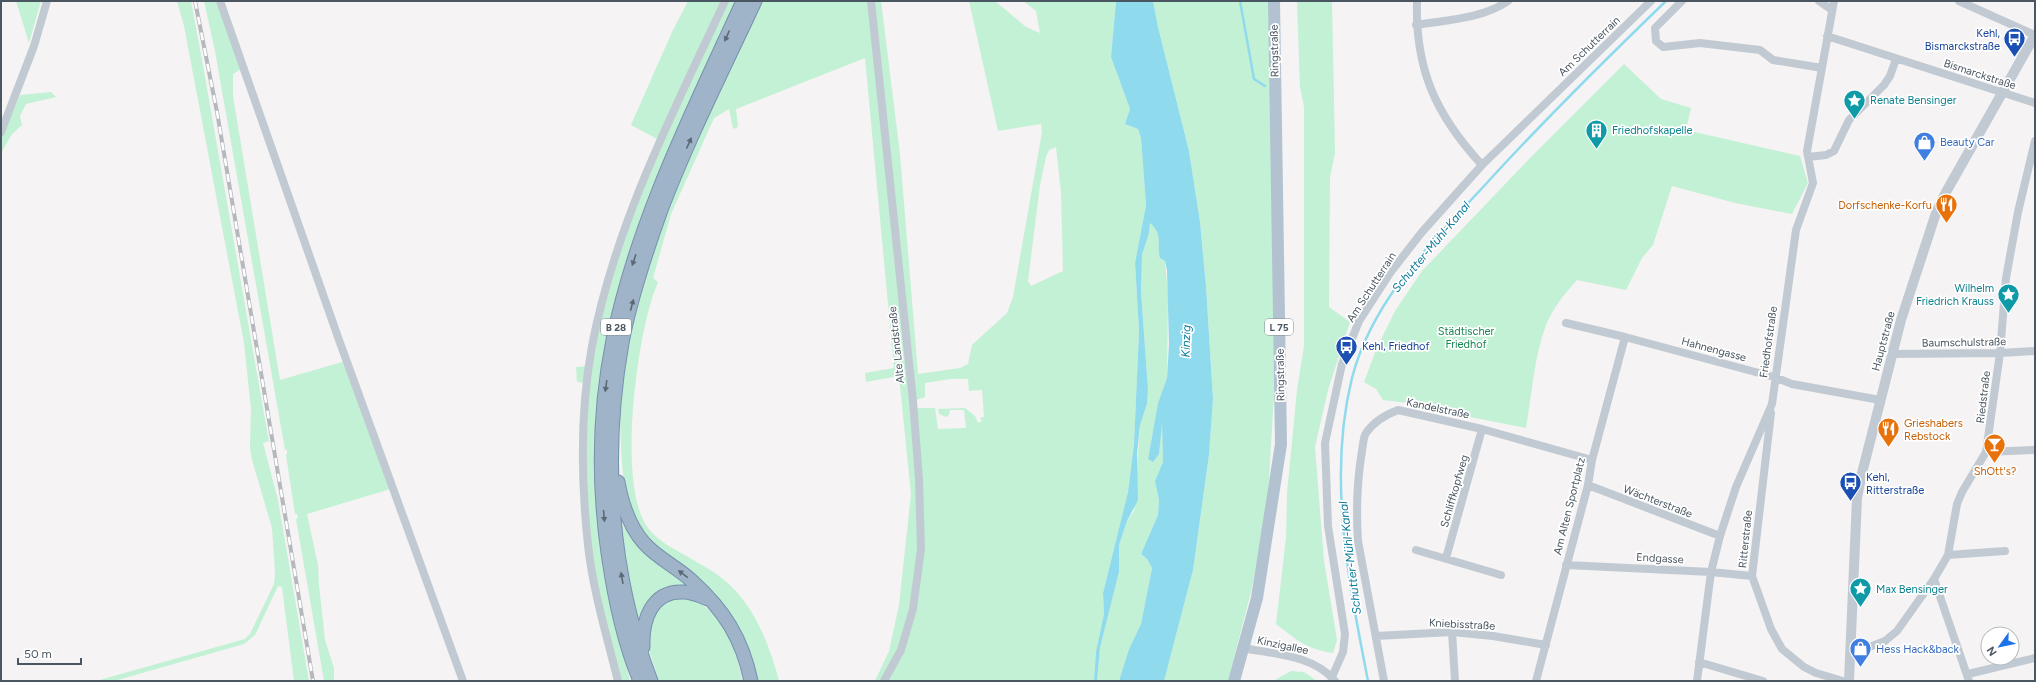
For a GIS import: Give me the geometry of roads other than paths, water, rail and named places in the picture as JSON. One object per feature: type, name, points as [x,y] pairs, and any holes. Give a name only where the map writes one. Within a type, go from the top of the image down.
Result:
[{"type":"highway","name":"B 28","points":[[638,678],[611,575],[602,493],[601,449],[603,408],[613,340],[633,263],[659,191],[743,1]]},
{"type":"highway","name":"B 28","points":[[651,681],[642,657],[625,593],[615,536],[612,443],[622,343],[643,264],[673,180],[754,1]]},
{"type":"highway","points":[[612,443],[622,499],[631,525],[644,544],[691,580],[712,600],[733,628],[741,646],[751,681]]},
{"type":"highway","name":"B 28","points":[[642,657],[645,618],[650,609],[662,597],[683,592],[712,600]]},
{"type":"main road","name":"Ringstraße","points":[[1243,648],[1257,598],[1281,444],[1274,1]]},
{"type":"main road","name":"L 75","points":[[1234,681],[1243,648]]},
{"type":"street","points":[[1,132],[34,46],[46,1]]},
{"type":"street","points":[[220,1],[339,340],[463,681]]},
{"type":"street","points":[[618,681],[588,547],[584,499],[584,423],[592,347],[612,266],[638,195],[660,141],[724,1]]},
{"type":"street","name":"Alte Landstraße","points":[[871,1],[889,156],[897,255],[913,401],[919,479],[921,549],[913,609],[901,650],[884,681]]},
{"type":"street","points":[[1417,1],[1416,25],[1419,48],[1435,100],[1455,134],[1482,165]]},
{"type":"street","points":[[1416,25],[1465,18],[1485,12],[1508,1]]},
{"type":"street","name":"Am Schutterrain","points":[[1333,679],[1343,652],[1345,634],[1328,526],[1325,443],[1342,364],[1359,321],[1390,273],[1422,232],[1482,165],[1651,1]]},
{"type":"street","points":[[1682,1],[1655,28],[1654,34],[1658,44],[1663,47],[1700,43],[1760,50],[1774,60],[1822,68]]},
{"type":"street","points":[[1819,1],[1832,10]]},
{"type":"street","name":"Friedhofstraße","points":[[1697,681],[1710,572],[1736,487],[1772,404],[1774,377],[1796,230],[1814,183],[1808,157],[1834,1]]},
{"type":"street","points":[[1959,1],[2035,35]]},
{"type":"street","name":"Hauptstraße","points":[[1849,681],[1857,498],[1901,320],[1936,213],[1946,192],[2035,35]]},
{"type":"street","name":"Bismarckstraße","points":[[1827,36],[2035,103]]},
{"type":"street","points":[[1808,157],[1826,155],[1834,151],[1849,120],[1884,85],[1890,76],[1896,59]]},
{"type":"street","name":"Riedstraße","points":[[1851,654],[1885,641],[1897,631],[1934,579],[1948,555],[1957,504],[1962,492],[1986,452],[2000,353],[2008,270],[2018,212],[2035,141]]},
{"type":"street","name":"Hahnengasse","points":[[1566,323],[1625,337],[1774,377],[1792,384],[1880,400]]},
{"type":"street","name":"Am Alten Sportplatz","points":[[1536,681],[1588,486],[1592,460],[1625,337]]},
{"type":"street","name":"Baumschulstraße","points":[[1892,354],[2000,353],[2035,351]]},
{"type":"street","name":"Ritterstraße","points":[[1772,404],[1752,576],[1771,629],[1782,649],[1804,667],[1816,673],[1843,681]]},
{"type":"street","name":"Kandelstraße","points":[[1384,681],[1358,541],[1357,528],[1357,483],[1364,435],[1376,421],[1398,410],[1482,429],[1592,460]]},
{"type":"street","name":"Schliffkopfweg","points":[[1446,558],[1482,429]]},
{"type":"street","points":[[1986,452],[2035,450]]},
{"type":"street","name":"Wächterstraße","points":[[1588,486],[1720,536]]},
{"type":"street","points":[[1416,550],[1501,575]]},
{"type":"street","points":[[1948,555],[2005,551]]},
{"type":"street","name":"Endgasse","points":[[1566,565],[1710,572],[1752,576]]},
{"type":"street","points":[[1934,579],[1956,648],[1969,677],[2035,658]]},
{"type":"street","points":[[1452,632],[1455,681]]},
{"type":"street","name":"Kniebisstraße","points":[[1376,636],[1452,632],[1493,636],[1546,645]]},
{"type":"street","name":"Kinzigallee","points":[[1243,648],[1306,661],[1314,664],[1333,679]]},
{"type":"street","points":[[1699,662],[1762,681]]},
{"type":"water","name":"Kinzig","points":[[1116,1],[1153,1],[1158,27],[1189,151],[1200,222],[1206,286],[1213,399],[1209,455],[1193,570],[1164,681],[1119,681],[1129,649],[1141,624],[1152,568],[1147,559],[1141,554],[1158,515],[1159,500],[1155,481],[1163,462],[1162,423],[1159,454],[1153,462],[1148,459],[1158,403],[1167,378],[1169,344],[1167,270],[1165,261],[1160,258],[1157,232],[1150,223],[1149,233],[1142,255],[1141,292],[1148,389],[1147,404],[1140,425],[1137,454],[1138,500],[1127,521],[1119,545],[1119,572],[1100,648],[1097,681],[1094,681],[1096,652],[1104,614],[1103,593],[1128,492],[1134,444],[1139,331],[1135,263],[1146,205],[1141,138],[1138,129],[1125,124],[1130,109],[1111,57]]},
{"type":"waterway","points":[[1240,1],[1254,79],[1265,86]]},
{"type":"waterway","name":"Schutter-Mühl-Kanal","points":[[1368,681],[1348,568],[1341,492],[1341,454],[1345,416],[1352,378],[1361,350],[1374,323],[1389,298],[1406,274],[1445,228],[1551,114],[1666,1]]},
{"type":"railway","points":[[195,1],[217,112],[313,681]]},
{"type":"place","name":"Kehl, Bismarckstraße","points":[[2015,58]]},
{"type":"place","name":"Renate Bensinger","points":[[1855,120]]},
{"type":"place","name":"Friedhofskapelle","points":[[1597,150]]},
{"type":"place","name":"Beauty Car","points":[[1925,162]]},
{"type":"place","name":"Dorfschenke-Korfu","points":[[1947,224]]},
{"type":"place","name":"Wilhelm Friedrich Krauss","points":[[2009,314]]},
{"type":"place","name":"Kehl, Friedhof","points":[[1347,366]]},
{"type":"place","name":"Grieshabers Rebstock","points":[[1889,448]]},
{"type":"place","name":"ShOtt's?","points":[[1995,464]]},
{"type":"place","name":"Kehl, Ritterstraße","points":[[1851,502]]},
{"type":"place","name":"Max Bensinger","points":[[1861,608]]},
{"type":"place","name":"Hess Hack&back","points":[[1861,668]]},
{"type":"park label","name":"Städtischer Friedhof","points":[[1466,337]]}]
